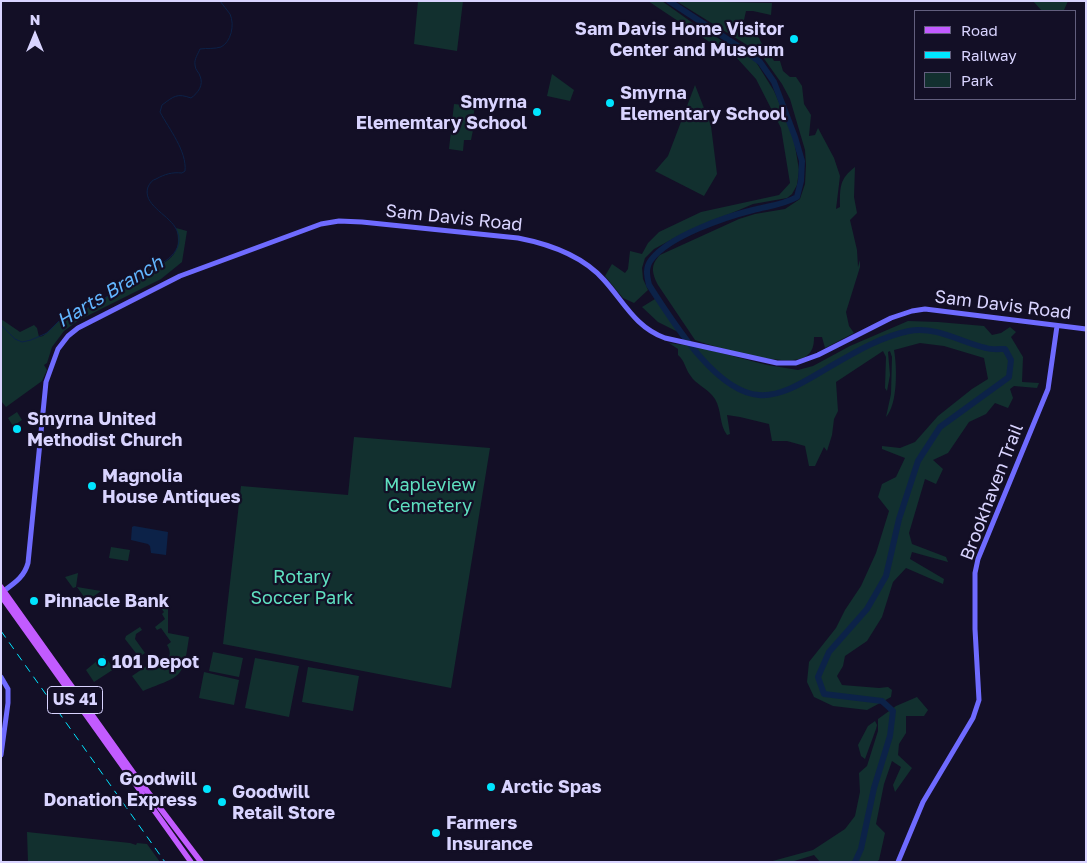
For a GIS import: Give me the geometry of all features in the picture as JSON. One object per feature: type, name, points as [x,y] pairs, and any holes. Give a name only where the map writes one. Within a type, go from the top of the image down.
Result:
[{"type":"main road","name":"US 41","points":[[2,592],[190,862]]},
{"type":"main road","name":"US 41","points":[[2,592],[201,862]]},
{"type":"street","name":"Sam Davis Road","points":[[2,592],[20,579],[28,563],[46,382],[54,357],[62,342],[78,328],[98,316],[201,268],[313,226],[334,222],[362,222],[518,238],[559,249],[584,263],[602,278],[630,314],[642,326],[653,333],[714,350],[777,364],[796,363],[818,355],[891,318],[912,311],[957,312],[1086,329]]},
{"type":"street","name":"Brookhaven Trail","points":[[898,862],[923,802],[973,718],[979,700],[975,629],[978,558],[1048,389],[1057,326]]},
{"type":"street","points":[[1,677],[8,690],[8,703],[1,755]]},
{"type":"green space","points":[[418,1],[463,1],[457,51],[414,44]]},
{"type":"green space","points":[[648,1],[662,1],[733,49],[740,49],[756,62],[774,91],[793,134],[799,170],[797,185],[792,194],[787,198],[753,204],[680,235],[654,249],[645,258],[642,268],[643,279],[648,290],[634,303],[623,298],[605,276],[612,264],[625,273],[628,269],[630,251],[642,254],[648,243],[659,232],[701,212],[779,195],[790,183],[781,128],[756,79],[736,57],[717,47]]},
{"type":"green space","points":[[676,1],[772,3],[771,15],[746,11],[744,20],[774,61],[780,61],[783,71],[790,77],[796,77],[802,86],[804,104],[811,115],[809,136],[815,135],[818,128],[834,158],[840,176],[836,209],[840,207],[843,180],[855,167],[854,197],[857,213],[850,220],[857,250],[858,267],[860,260],[860,267],[846,312],[849,326],[854,333],[825,348],[822,337],[814,337],[810,353],[805,357],[795,360],[767,359],[719,348],[695,340],[654,277],[653,266],[660,255],[739,219],[785,209],[800,199],[805,184],[805,150],[790,99],[782,84],[760,53]]},
{"type":"green space","points":[[1033,1],[1068,1],[1064,10],[1041,10]]},
{"type":"green space","points":[[552,74],[574,90],[570,101],[547,96]]},
{"type":"green space","points":[[695,85],[711,126],[717,174],[704,196],[655,171],[668,156]]},
{"type":"green space","points":[[454,104],[475,106],[471,140],[464,140],[463,151],[449,149]]},
{"type":"green space","points":[[176,228],[187,231],[182,262],[161,279],[79,320],[64,331],[52,347],[47,363],[44,365],[47,370],[42,381],[6,407],[1,401],[1,319],[20,332],[34,325],[37,328],[39,337],[43,336],[60,320],[84,310],[144,275],[149,268],[169,259],[173,255],[178,243]]},
{"type":"green space","points":[[655,299],[680,333],[658,322],[642,307]]},
{"type":"green space","points":[[908,321],[984,326],[992,335],[1001,333],[1010,327],[1016,332],[1011,337],[1023,357],[1022,382],[1039,383],[1037,388],[1014,386],[1010,389],[1013,398],[1008,408],[995,403],[986,414],[969,422],[948,453],[933,460],[943,469],[936,484],[925,479],[909,533],[912,544],[946,557],[948,562],[912,552],[910,559],[944,579],[943,584],[906,568],[893,582],[882,617],[867,641],[845,656],[843,666],[837,676],[842,685],[888,687],[892,690],[891,697],[867,710],[833,706],[814,697],[807,682],[809,662],[836,628],[861,586],[876,553],[889,511],[878,497],[882,484],[896,477],[905,458],[882,449],[882,446],[900,448],[915,442],[938,416],[988,379],[984,358],[944,346],[920,343],[894,350],[896,365],[895,394],[890,411],[886,417],[891,394],[892,357],[890,351],[888,352],[890,375],[887,391],[885,388],[886,357],[883,351],[836,382],[838,411],[834,419],[827,451],[824,447],[815,466],[809,466],[805,446],[787,441],[772,441],[769,424],[727,415],[730,434],[727,435],[724,431],[715,399],[695,381],[678,355],[678,349],[669,343],[698,347],[767,365],[798,370],[813,366],[850,346]]},
{"type":"green space","points":[[17,412],[22,420],[13,426],[8,418]]},
{"type":"green space","name":"Rotary Soccer Park","points":[[354,437],[490,448],[451,688],[223,644],[241,486],[348,495]]},
{"type":"green space","points":[[111,547],[130,550],[128,561],[109,558]]},
{"type":"green space","points":[[78,573],[76,587],[73,588],[65,577]]},
{"type":"green space","points":[[77,587],[101,591],[87,601]]},
{"type":"green space","points":[[168,606],[168,633],[189,637],[185,662],[182,669],[173,678],[143,691],[132,676],[151,663],[164,662],[170,654],[167,645],[171,642],[161,628],[157,630],[155,627],[165,619],[162,614],[164,612],[160,607]]},
{"type":"green space","points":[[140,627],[142,630],[136,634],[135,639],[145,653],[139,657],[125,639],[126,636]]},
{"type":"green space","points":[[213,652],[243,658],[239,677],[209,671]]},
{"type":"green space","name":"101 Depot","points":[[104,655],[114,669],[94,682],[86,670]]},
{"type":"green space","points":[[255,658],[299,666],[289,717],[245,708]]},
{"type":"green space","points":[[308,667],[359,676],[353,711],[302,702]]},
{"type":"green space","points":[[204,672],[239,680],[234,705],[199,698]]},
{"type":"green space","points":[[95,689],[103,701],[94,711],[84,697]]},
{"type":"green space","points":[[917,697],[928,710],[924,716],[906,716],[906,733],[899,744],[898,755],[912,768],[895,792],[893,785],[901,767],[892,761],[884,784],[876,824],[885,833],[879,860],[876,862],[820,862],[814,855],[791,862],[769,862],[813,850],[845,829],[855,816],[860,792],[859,773],[867,766],[878,731],[878,719],[896,706]]},
{"type":"green space","points":[[875,721],[876,729],[865,759],[861,756],[858,745],[868,726]]},
{"type":"green space","points":[[27,832],[136,845],[137,843],[147,844],[160,862],[28,862]]},
{"type":"water","points":[[132,527],[168,532],[166,555],[151,553],[148,544],[131,540]]},
{"type":"waterway","name":"Harts Branch","points":[[1,325],[15,339],[22,342],[31,340],[47,333],[60,320],[84,310],[144,275],[149,268],[169,259],[174,253],[179,241],[175,227],[152,204],[147,193],[148,187],[153,180],[185,171],[185,163],[180,148],[160,112],[162,105],[173,98],[179,96],[191,98],[196,94],[201,83],[195,63],[200,49],[221,47],[230,37],[232,28],[230,14],[220,1]]},
{"type":"waterway","points":[[669,1],[760,62],[774,82],[802,161],[801,181],[797,197],[781,204],[728,217],[684,235],[659,251],[649,263],[647,272],[649,285],[682,334],[711,368],[726,381],[743,391],[768,395],[785,391],[803,383],[856,352],[887,337],[919,330],[948,335],[988,349],[1005,349],[1011,360],[1009,377],[940,427],[918,461],[899,519],[886,576],[867,609],[829,652],[818,677],[824,694],[882,701],[893,711],[890,736],[874,788],[861,849],[855,862]]},
{"type":"railway","points":[[1,631],[165,862]]},
{"type":"place","name":"Sam Davis Home Visitor Center and Museum","points":[[794,39]]},
{"type":"place","name":"Smyrna Elementary School","points":[[610,103]]},
{"type":"place","name":"Smyrna Elememtary School","points":[[537,112]]},
{"type":"place","name":"Smyrna United Methodist Church","points":[[17,429]]},
{"type":"place","name":"Magnolia House Antiques","points":[[92,486]]},
{"type":"place","name":"Pinnacle Bank","points":[[34,601]]},
{"type":"place","name":"101 Depot","points":[[102,662]]},
{"type":"place","name":"Arctic Spas","points":[[491,787]]},
{"type":"place","name":"Goodwill Donation Express","points":[[207,789]]},
{"type":"place","name":"Goodwill Retail Store","points":[[222,802]]},
{"type":"place","name":"Farmers Insurance","points":[[436,833]]},
{"type":"park label","name":"Mapleview Cemetery","points":[[430,495]]}]
